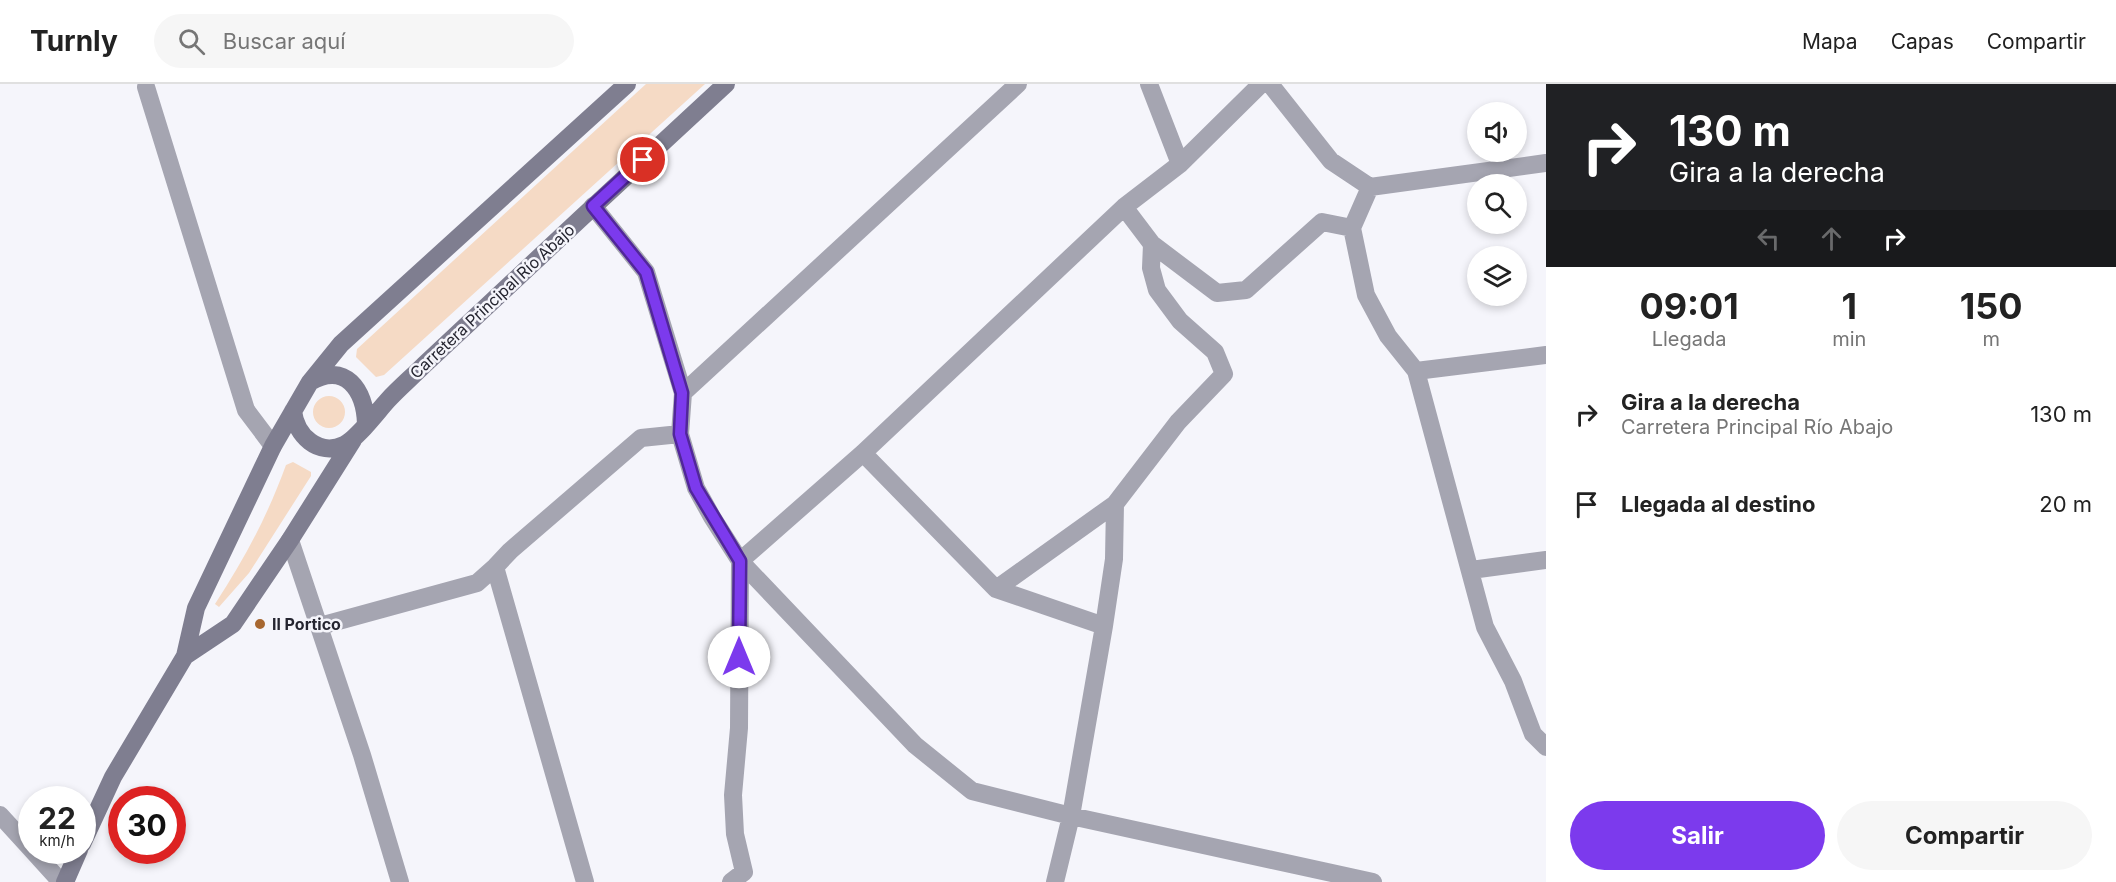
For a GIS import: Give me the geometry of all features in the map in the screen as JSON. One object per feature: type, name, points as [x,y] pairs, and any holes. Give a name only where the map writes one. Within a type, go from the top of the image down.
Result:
[{"type":"main road","points":[[96,814],[113,777],[185,656],[196,608],[273,446],[310,382],[341,344],[627,84]]},
{"type":"main road","name":"Carretera Principal Río Abajo","points":[[366,423],[593,206],[726,84]]},
{"type":"main road","points":[[185,656],[233,624],[366,423],[362,395],[354,385],[344,378],[332,375],[320,376],[310,382]]},
{"type":"main road","points":[[293,411],[294,423],[300,433],[309,442],[319,447],[342,446],[353,440]]},
{"type":"main road","points":[[63,882],[72,864]]},
{"type":"street","points":[[682,393],[1018,84]]},
{"type":"street","points":[[1149,84],[1180,164]]},
{"type":"street","points":[[743,879],[735,834],[733,795],[739,728],[740,561],[863,453],[1124,207],[1180,164],[1261,84]]},
{"type":"street","points":[[1270,84],[1331,161],[1370,187],[1546,163]]},
{"type":"street","points":[[146,87],[246,410],[273,446]]},
{"type":"street","points":[[1370,187],[1352,228],[1366,295],[1388,336],[1416,371],[1485,627],[1513,681],[1533,734],[1546,747]]},
{"type":"street","points":[[593,206],[646,272],[682,393],[680,434],[696,488],[740,561],[915,745],[972,791],[1071,816],[1373,882]]},
{"type":"street","points":[[1124,207],[1152,244],[1217,293],[1246,290],[1322,222],[1352,228]]},
{"type":"street","points":[[996,589],[1115,504],[1178,422],[1224,374],[1215,352],[1180,321],[1157,290],[1150,268],[1152,244]]},
{"type":"street","points":[[1416,371],[1546,355]]},
{"type":"street","points":[[320,626],[477,583],[510,551],[641,438],[680,434]]},
{"type":"street","points":[[863,453],[996,589],[1104,626]]},
{"type":"street","points":[[1055,882],[1071,816],[1104,626],[1114,560],[1115,504]]},
{"type":"street","points":[[290,540],[320,626],[400,882]]},
{"type":"street","points":[[1471,570],[1546,560]]},
{"type":"street","points":[[495,567],[585,882]]},
{"type":"street","points":[[0,815],[18,835]]},
{"type":"street","points":[[46,864],[63,882]]},
{"type":"shaded area","points":[[646,84],[705,84],[384,375],[376,377],[356,357],[357,349]]},
{"type":"shaded area","points":[[329,396],[340,401],[345,412],[340,423],[329,428],[318,423],[313,412],[318,401]]},
{"type":"shaded area","points":[[293,462],[311,472],[311,476],[249,573],[219,607],[215,604],[255,537],[286,465]]},
{"type":"place","name":"Il Portico","points":[[260,624]]},
{"type":"route","points":[[643,160],[593,206],[646,272],[682,393],[680,434],[696,488],[740,561],[739,657]]}]
